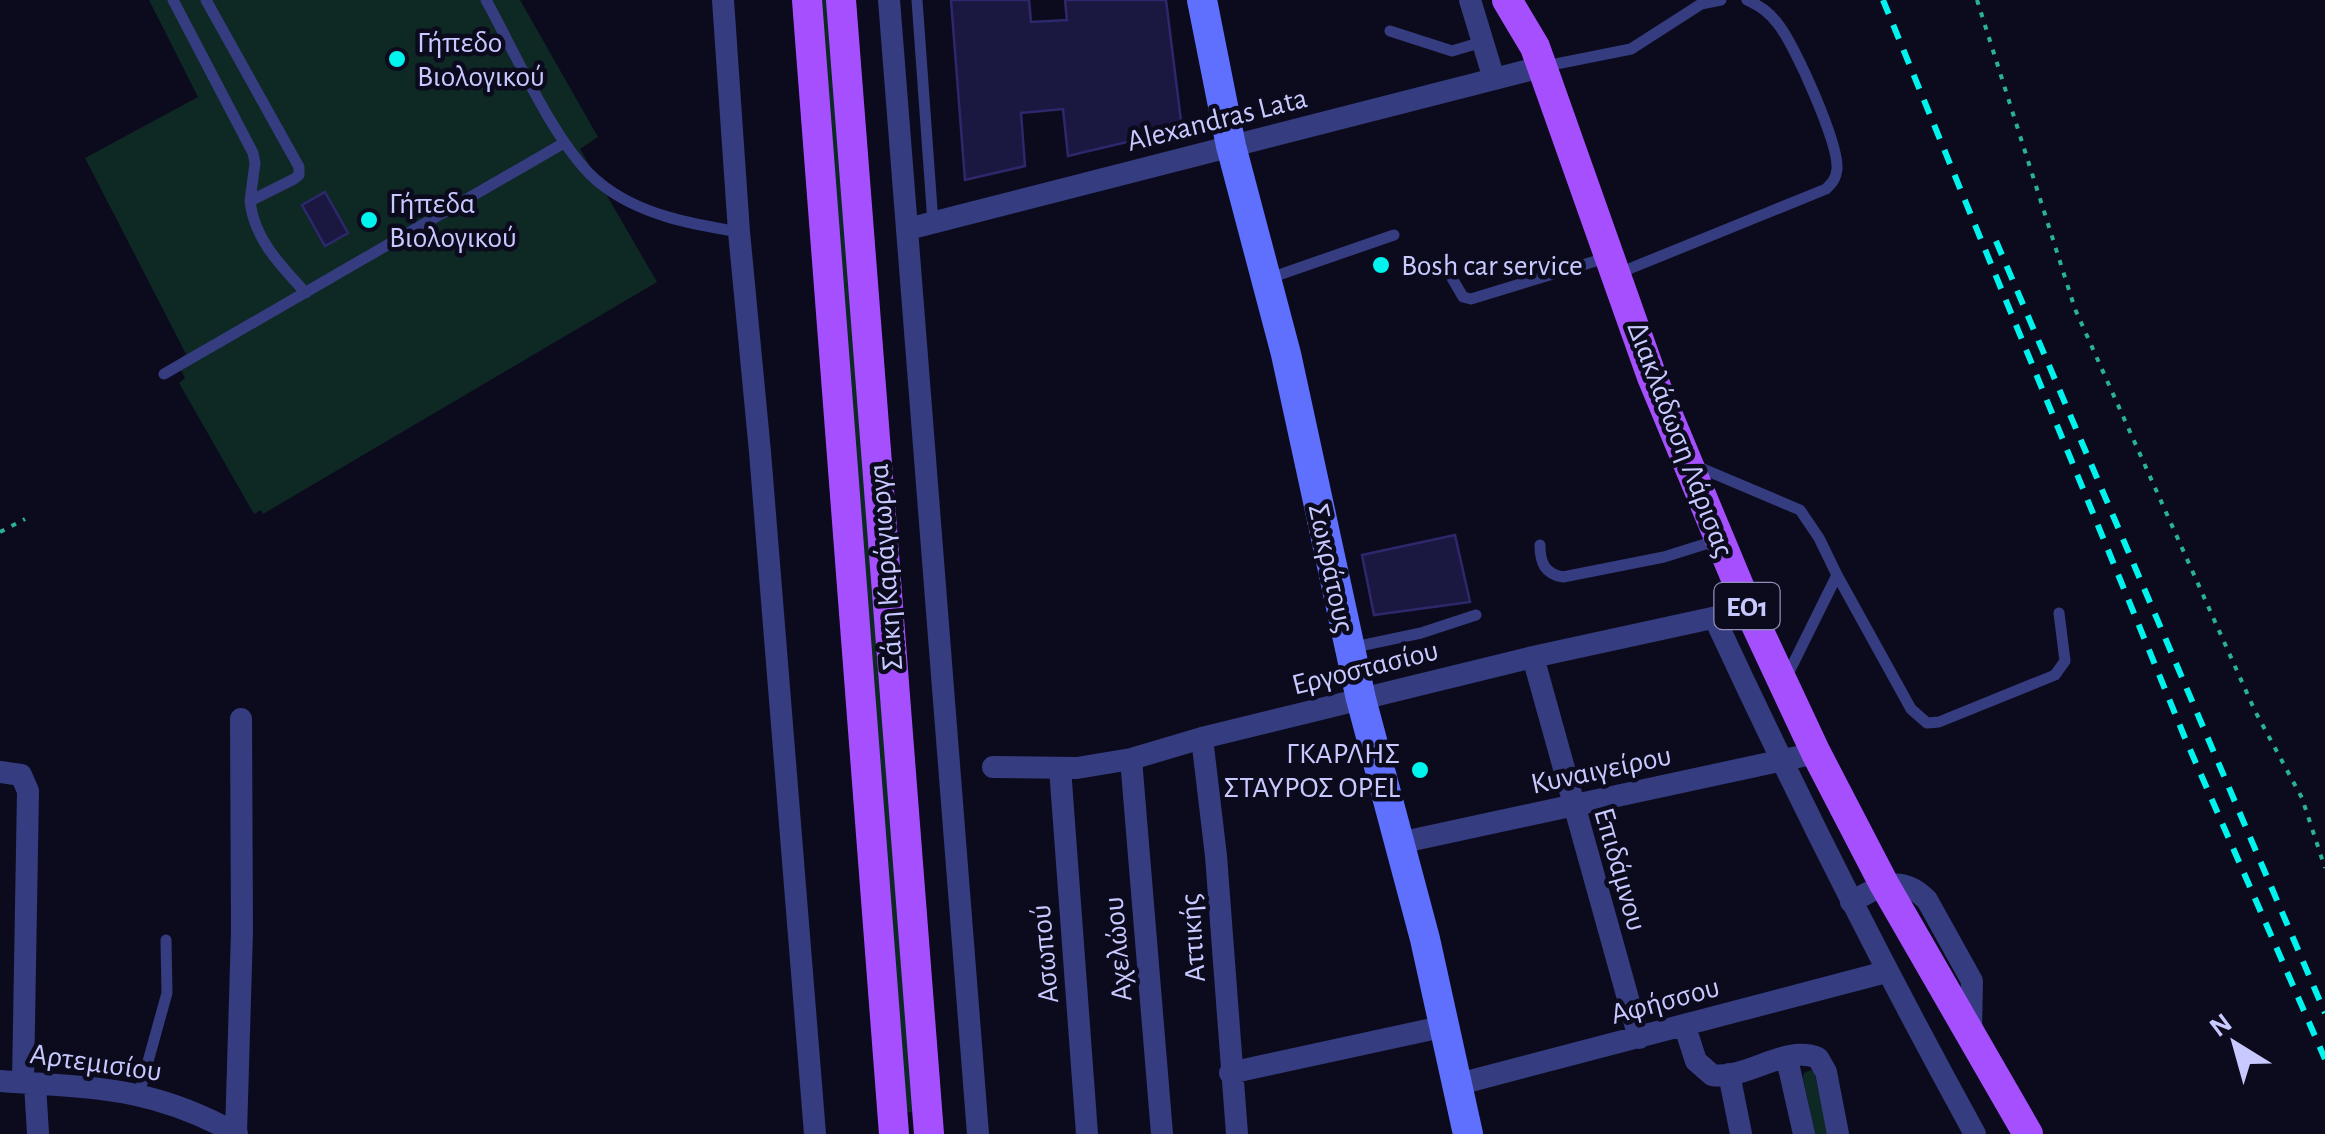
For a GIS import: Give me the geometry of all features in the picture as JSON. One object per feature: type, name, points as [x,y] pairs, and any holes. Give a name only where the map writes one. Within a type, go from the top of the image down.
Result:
[{"type":"main road","name":"Σάκη Καράγιωργα","points":[[807,0],[894,1134]]},
{"type":"main road","name":"Σάκη Καράγιωργα","points":[[842,0],[928,1134]]},
{"type":"main road","name":"Σωκράτους","points":[[1202,0],[1231,146],[1267,278],[1361,699],[1446,1026],[1468,1134]]},
{"type":"main road","name":"Διακλάδωση Λάρισας","points":[[1507,0],[1538,57],[1652,377],[1718,540],[1783,685],[1884,884],[2028,1134]]},
{"type":"main road","name":"Διακλάδωση Λάρισας","points":[[1532,0],[1538,57]]},
{"type":"street","points":[[723,0],[815,1134]]},
{"type":"street","points":[[889,0],[978,1134]]},
{"type":"street","points":[[1470,0],[1494,79]]},
{"type":"street","name":"Alexandras Lata","points":[[908,229],[1494,79],[1538,57]]},
{"type":"street","name":"Εργοστασίου","points":[[993,767],[1060,768],[1131,759],[1533,657],[1749,610]]},
{"type":"street","points":[[1716,619],[1781,761],[1886,972],[1975,1134]]},
{"type":"street","name":"Επιδάμνου","points":[[1533,657],[1638,1038]]},
{"type":"street","points":[[236,1134],[242,930],[241,719]]},
{"type":"street","name":"Αττικής","points":[[1202,738],[1216,856],[1237,1134]]},
{"type":"street","name":"Κυναιγείρου","points":[[1399,843],[1816,753]]},
{"type":"street","name":"Αχελώου","points":[[1131,759],[1162,1134]]},
{"type":"street","name":"Ασωπού","points":[[1060,768],[1088,1134]]},
{"type":"street","points":[[0,772],[21,775],[28,791],[20,1082],[38,1134]]},
{"type":"street","points":[[1851,902],[1884,884]]},
{"type":"street","name":"Αφήσσου","points":[[1459,1084],[1886,972]]},
{"type":"street","points":[[1230,1073],[1446,1026]]},
{"type":"street","points":[[1685,1027],[1696,1061],[1712,1074],[1729,1074],[1802,1054],[1818,1058],[1826,1072],[1838,1134]]},
{"type":"street","points":[[1787,1059],[1804,1134]]},
{"type":"street","points":[[1729,1074],[1741,1134]]},
{"type":"street","name":"Αρτεμισίου","points":[[20,1082],[139,1094],[200,1124],[236,1134]]},
{"type":"lane","points":[[173,0],[253,153],[253,221],[264,243],[306,293]]},
{"type":"lane","points":[[206,0],[299,167],[294,179],[250,201]]},
{"type":"lane","points":[[486,0],[564,142],[598,182],[634,204],[670,218],[739,232]]},
{"type":"lane","points":[[917,0],[933,222]]},
{"type":"lane","points":[[1538,57],[1631,49],[1701,4],[1721,0]]},
{"type":"lane","points":[[1452,278],[1462,297],[1471,299],[1614,265],[1826,189],[1835,179],[1838,164],[1818,102],[1781,26],[1764,8],[1747,0]]},
{"type":"lane","points":[[1390,30],[1452,51],[1482,42]]},
{"type":"lane","points":[[164,374],[564,142]]},
{"type":"lane","points":[[1267,278],[1394,235]]},
{"type":"lane","points":[[1686,461],[1800,510],[1910,709],[1928,723],[2055,676],[2064,661],[2059,613]]},
{"type":"lane","points":[[1540,546],[1540,560],[1545,568],[1563,577],[1664,557],[1718,540]]},
{"type":"lane","points":[[1783,685],[1837,575]]},
{"type":"lane","points":[[1350,648],[1421,633],[1476,615]]},
{"type":"lane","points":[[139,1094],[167,993],[166,940]]},
{"type":"path","points":[[1978,0],[2075,310],[2138,443],[2255,711],[2302,798],[2325,868]]},
{"type":"path","points":[[0,532],[25,519]]},
{"type":"green space","name":"Γήπεδα Βιολογικού","points":[[149,0],[520,0],[598,137],[580,149],[657,282],[263,514],[261,510],[254,514],[179,383],[185,378],[176,361],[186,354],[85,158],[198,97]]},
{"type":"green space","points":[[819,0],[828,0],[915,1112],[903,1112]]},
{"type":"green space","points":[[1811,1070],[1828,1134],[1815,1134],[1803,1078]]},
{"type":"building","points":[[951,0],[1029,0],[1031,22],[1067,20],[1065,0],[1166,0],[1182,129],[1068,156],[1063,109],[1021,113],[1025,166],[965,180]]},
{"type":"building","points":[[325,192],[348,233],[325,246],[302,205]]},
{"type":"building","points":[[1455,535],[1470,602],[1374,615],[1362,555]]},
{"type":"railway","points":[[1883,0],[2185,738],[2325,1059]]},
{"type":"railway","points":[[1996,241],[2325,1013]]},
{"type":"place","name":"Γήπεδο Βιολογικού","points":[[397,59]]},
{"type":"place","name":"Γήπεδα Βιολογικού","points":[[369,220]]},
{"type":"place","name":"Bosh car service","points":[[1381,265]]},
{"type":"place","name":"ΓΚΑΡΛΗΣ ΣΤΑΥΡΟΣ OPEL","points":[[1420,770]]}]
